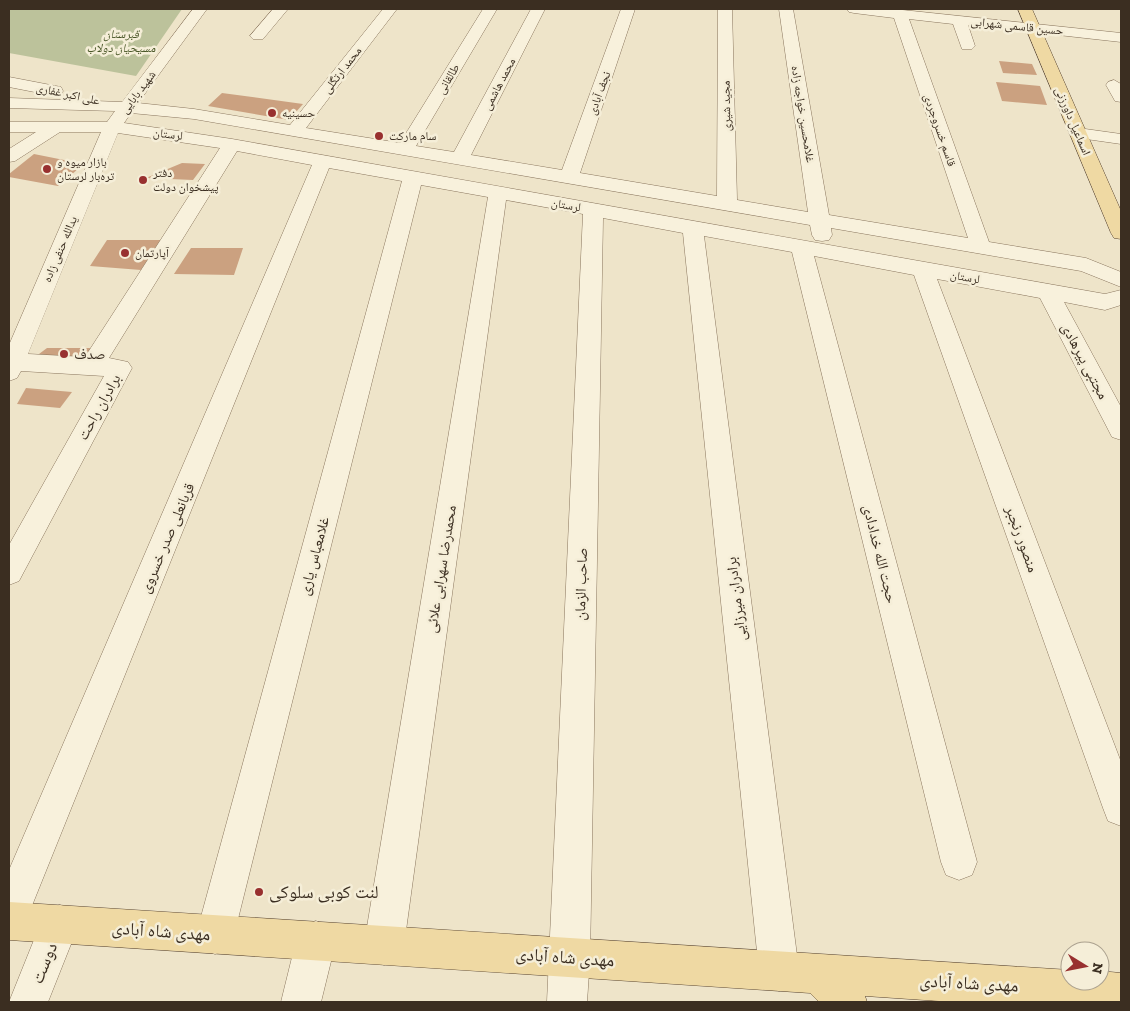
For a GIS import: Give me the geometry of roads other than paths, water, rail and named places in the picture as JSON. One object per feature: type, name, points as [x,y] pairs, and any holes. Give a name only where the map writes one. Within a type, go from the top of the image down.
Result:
[{"type":"main road","name":"اسماعیل داورزنی","points":[[1025,9],[1121,233]]},
{"type":"main road","name":"مهدی شاه آبادی","points":[[9,921],[820,974],[942,992],[1121,993]]},
{"type":"main road","points":[[820,974],[847,1002]]},
{"type":"street","name":"شهید بابایی","points":[[112,127],[200,9]]},
{"type":"street","points":[[258,36],[282,9]]},
{"type":"street","name":"محمد ارتگلی","points":[[294,131],[390,9]]},
{"type":"street","name":"طالقانی","points":[[406,149],[490,9]]},
{"type":"street","name":"محمد هاشمی","points":[[460,158],[538,9]]},
{"type":"street","name":"نجف آبادی","points":[[569,176],[628,9]]},
{"type":"street","name":"مجید شیری","points":[[725,9],[727,203]]},
{"type":"street","name":"غلامحسین خواجه زاده","points":[[786,9],[819,219],[813,249]]},
{"type":"street","name":"حسین قاسمی شهرابی","points":[[854,9],[882,10],[900,14],[1121,37]]},
{"type":"street","name":"قاسم خسروجردی","points":[[900,14],[981,247]]},
{"type":"street","points":[[959,20],[967,46]]},
{"type":"street","name":"علی اکبر غفاری","points":[[9,82],[127,106]]},
{"type":"street","name":"لرستان","points":[[9,103],[127,106],[194,114],[1086,265],[1121,280]]},
{"type":"street","points":[[9,156],[58,126]]},
{"type":"street","name":"لرستان","points":[[9,127],[112,127],[232,144],[1104,302],[1121,297]]},
{"type":"street","name":"یدالله حنفی زاده","points":[[11,367],[112,127]]},
{"type":"street","points":[[1078,133],[1121,138]]},
{"type":"street","name":"برادران راحت","points":[[91,367],[232,144]]},
{"type":"street","name":"قربانعلی صدر خسروی","points":[[9,914],[323,161]]},
{"type":"street","name":"غلامعباس یاری","points":[[215,934],[413,177]]},
{"type":"street","name":"محمدرضا سهرابی علائی","points":[[384,945],[498,192]]},
{"type":"street","name":"صاحب الزمان","points":[[567,1002],[570,958],[593,210]]},
{"type":"street","name":"برادران میرزایی","points":[[692,228],[779,971]]},
{"type":"street","name":"حجت الله خدادادی","points":[[813,249],[959,862]]},
{"type":"street","name":"منصور رنجبر","points":[[924,270],[1121,808]]},
{"type":"street","points":[[9,317],[41,292]]},
{"type":"street","name":"مجتبی پیرهادی","points":[[1048,292],[1121,430]]},
{"type":"street","points":[[11,367],[91,367]]},
{"type":"street","name":"برادران راحت","points":[[9,572],[120,368],[91,367]]},
{"type":"street","name":"دوست","points":[[28,1002],[60,924]]},
{"type":"street","points":[[301,1002],[316,941]]},
{"type":"place","name":"حسینیه","points":[[272,113]]},
{"type":"place","name":"سام مارکت","points":[[379,136]]},
{"type":"place","name":"بازار میوه و تره‌بار لرستان","points":[[47,169]]},
{"type":"place","name":"دفتر پیشخوان دولت","points":[[143,180]]},
{"type":"place","name":"آپارتمان","points":[[125,253]]},
{"type":"place","name":"صدف","points":[[64,354]]},
{"type":"place","name":"لنت کوبی سلوکی","points":[[259,892]]},
{"type":"park label","name":"قبرستان مسیحیان دولاب","points":[[121,41]]}]
